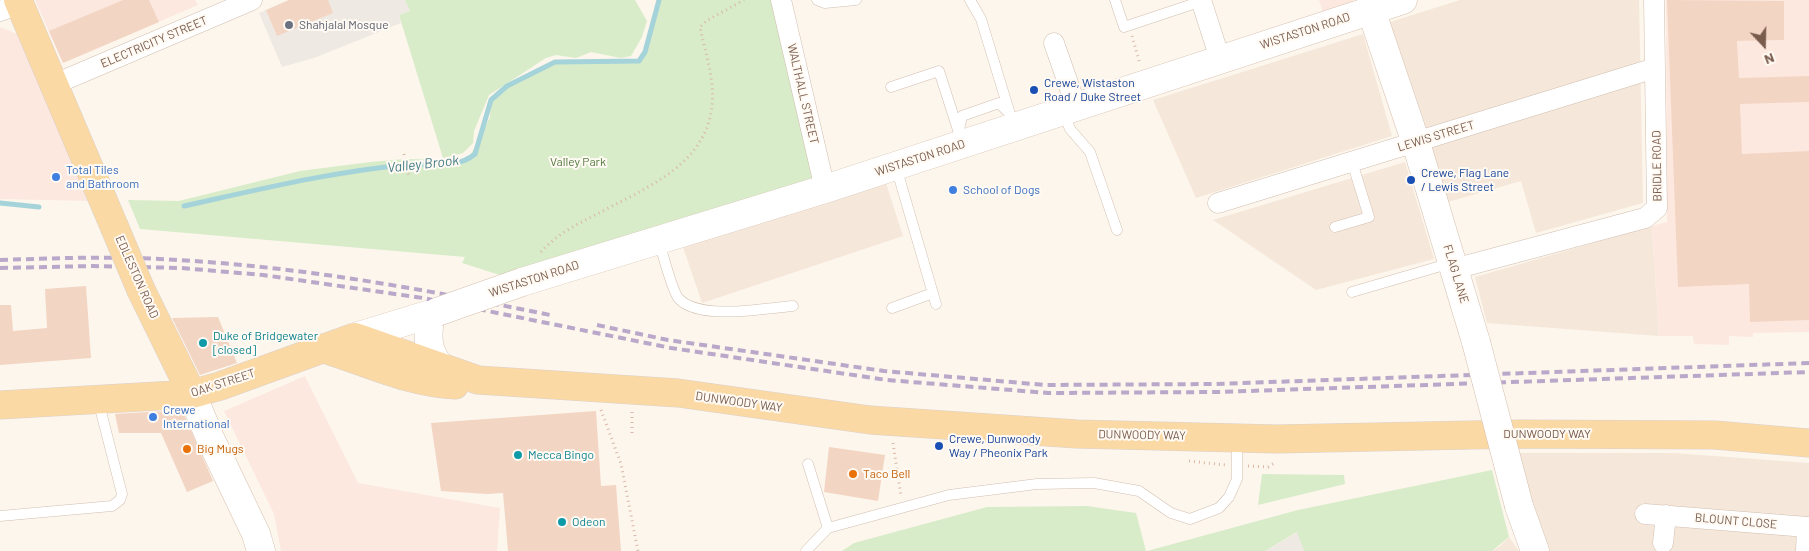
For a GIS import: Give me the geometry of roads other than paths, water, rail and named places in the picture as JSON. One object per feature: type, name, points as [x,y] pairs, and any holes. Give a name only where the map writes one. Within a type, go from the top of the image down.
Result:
[{"type":"main road","name":"EDLESTON ROAD","points":[[12,5],[55,84],[142,290],[192,394]]},
{"type":"main road","name":"OAK STREET","points":[[0,405],[192,394],[220,386],[355,337]]},
{"type":"main road","name":"DUNWOODY WAY","points":[[355,337],[478,380],[678,393],[870,420],[1077,434],[1277,439],[1520,434],[1715,435],[1809,443]]},
{"type":"main road","name":"DUNWOODY WAY","points":[[321,348],[358,359],[405,378],[437,384],[463,385],[478,380]]},
{"type":"street","name":"WALTHALL STREET","points":[[781,0],[825,189]]},
{"type":"street","name":"WISTASTON ROAD","points":[[434,313],[532,279],[896,166],[961,137],[1012,120],[1069,109],[1220,59],[1369,5],[1403,0]]},
{"type":"street","name":"BRIDLE ROAD","points":[[1453,266],[1645,218],[1657,208],[1654,0]]},
{"type":"street","points":[[1201,1],[1220,59]]},
{"type":"street","name":"ELECTRICITY STREET","points":[[55,84],[242,2]]},
{"type":"street","name":"FLAG LANE","points":[[1369,5],[1416,142],[1476,342],[1519,506],[1535,551]]},
{"type":"street","points":[[1054,43],[1069,109]]},
{"type":"street","name":"LEWIS STREET","points":[[1218,204],[1655,68]]},
{"type":"street","points":[[434,313],[428,345],[433,359],[441,367]]},
{"type":"street","name":"OAK STREET","points":[[355,337],[434,313]]},
{"type":"street","name":"EDLESTON ROAD","points":[[192,394],[210,438],[253,526],[261,551]]},
{"type":"street","name":"BLOUNT CLOSE","points":[[1645,514],[1808,526],[1806,551]]},
{"type":"street","points":[[1663,543],[1666,515]]},
{"type":"lane","points":[[817,0],[824,3],[856,0]]},
{"type":"lane","points":[[970,0],[981,19],[1012,120]]},
{"type":"lane","points":[[1115,0],[1124,27],[1201,1]]},
{"type":"lane","points":[[891,87],[939,71],[961,137]]},
{"type":"lane","points":[[1069,109],[1070,129],[1090,152],[1118,230]]},
{"type":"lane","points":[[1335,228],[1369,217],[1352,162]]},
{"type":"lane","points":[[896,166],[936,304]]},
{"type":"lane","points":[[658,240],[678,298],[689,306],[718,312],[793,306]]},
{"type":"lane","points":[[1352,292],[1453,266]]},
{"type":"lane","points":[[892,308],[933,293]]},
{"type":"lane","points":[[0,516],[112,506],[120,500],[122,494],[98,400]]},
{"type":"lane","points":[[806,551],[828,528],[949,495],[1037,484],[1094,483],[1139,491],[1171,513],[1190,519],[1219,508],[1229,497],[1237,479],[1237,437]]},
{"type":"lane","points":[[808,464],[828,528]]},
{"type":"waterway","name":"Valley Brook","points":[[184,206],[349,172],[405,165],[441,165],[467,159],[475,154],[491,100],[507,86],[555,62],[639,61],[645,52],[659,0]]},
{"type":"waterway","name":"Valley Brook","points":[[0,203],[39,207]]},
{"type":"railway","points":[[0,260],[133,258],[224,263],[412,288],[550,315]]},
{"type":"railway","points":[[0,268],[93,266],[181,268],[263,275],[423,298],[671,348],[887,380],[1048,393],[1218,392],[1809,372]]},
{"type":"railway","points":[[597,325],[668,340],[884,371],[1045,385],[1215,384],[1809,363]]},
{"type":"place","name":"Shahjalal Mosque","points":[[289,25]]},
{"type":"place","name":"Crewe, Wistaston Road / Duke Street","points":[[1034,90]]},
{"type":"place","name":"Total Tiles and Bathroom","points":[[56,177]]},
{"type":"place","name":"Crewe, Flag Lane / Lewis Street","points":[[1411,180]]},
{"type":"place","name":"School of Dogs","points":[[953,190]]},
{"type":"place","name":"Duke of Bridgewater [closed]","points":[[203,343]]},
{"type":"place","name":"Crewe International","points":[[153,417]]},
{"type":"place","name":"Crewe, Dunwoody Way / Pheonix Park","points":[[939,446]]},
{"type":"place","name":"Big Mugs","points":[[187,449]]},
{"type":"place","name":"Mecca Bingo","points":[[518,455]]},
{"type":"place","name":"Taco Bell","points":[[853,474]]},
{"type":"place","name":"Odeon","points":[[562,522]]},
{"type":"park label","name":"Valley Park","points":[[578,162]]}]
